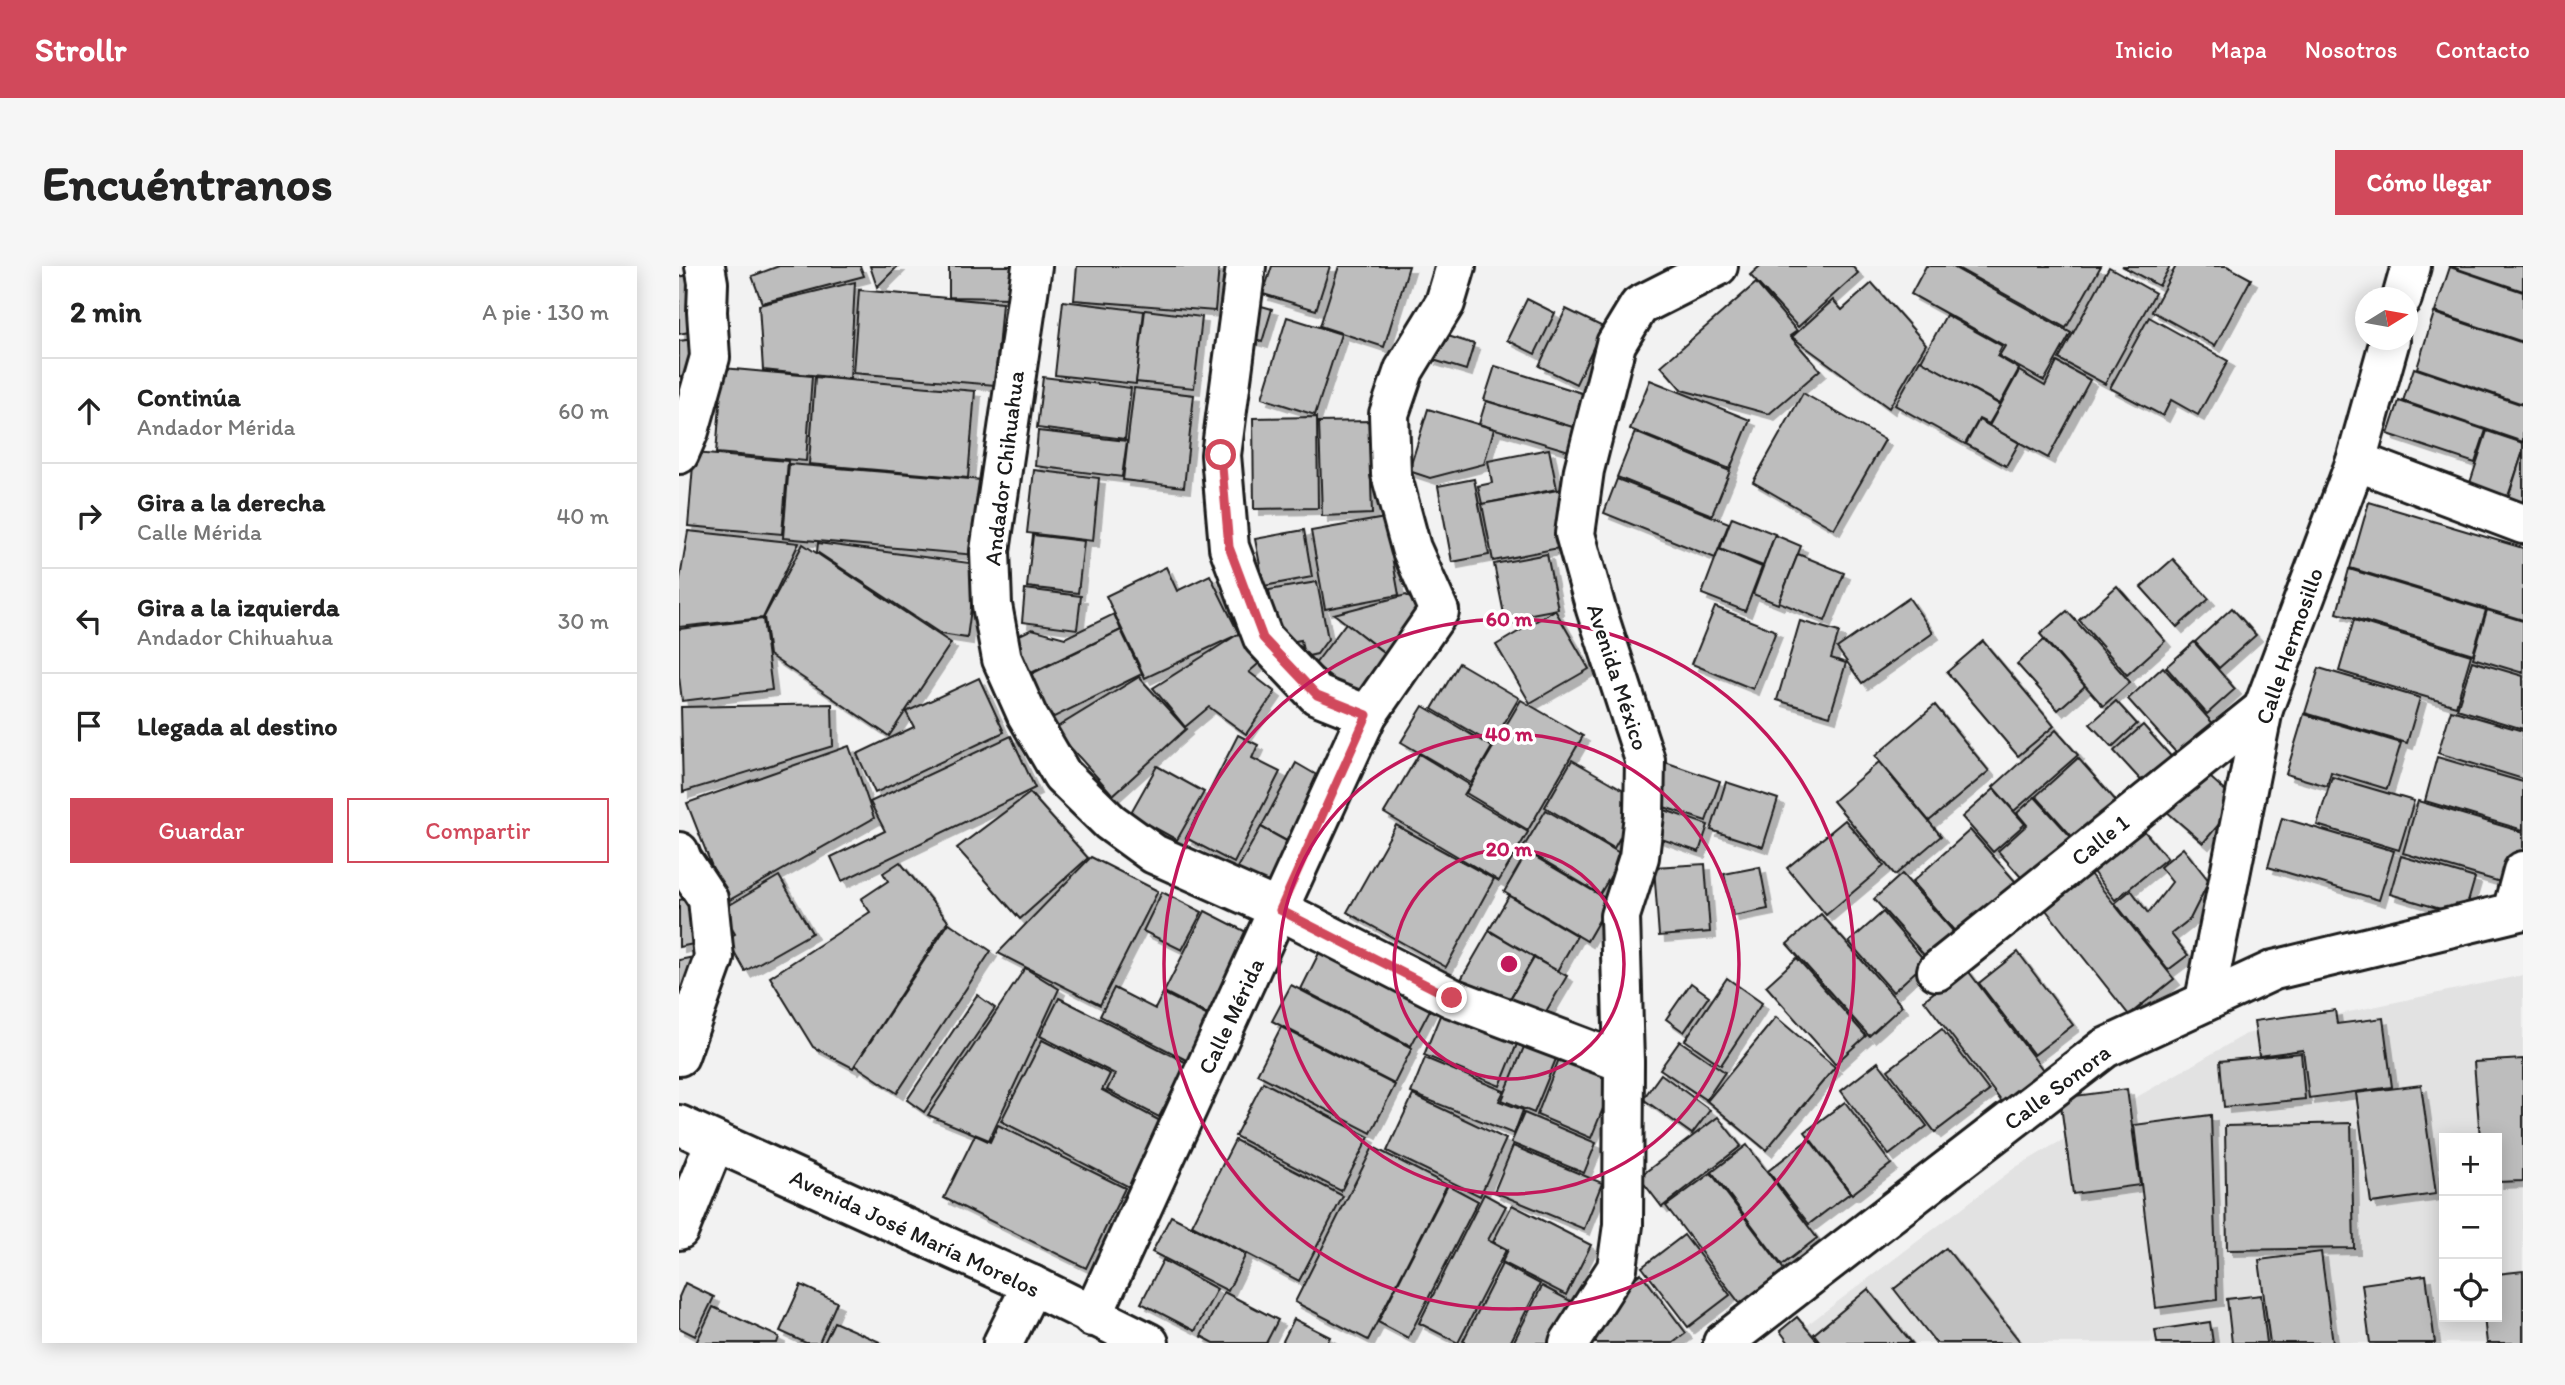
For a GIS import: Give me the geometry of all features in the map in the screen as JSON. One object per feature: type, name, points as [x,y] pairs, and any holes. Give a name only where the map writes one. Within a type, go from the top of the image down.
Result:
[{"type":"street","points":[[679,454],[689,431],[710,356],[705,266]]},
{"type":"street","name":"Andador Chihuahua","points":[[1032,266],[990,551],[992,605],[1002,659],[1027,715],[1062,775],[1111,822],[1154,854],[1280,910],[1452,998],[1624,1063]]},
{"type":"street","points":[[1246,266],[1221,455],[1229,547],[1263,638],[1317,695],[1367,715]]},
{"type":"street","name":"Calle Mérida","points":[[1093,1317],[1367,715],[1439,611],[1411,548],[1391,474],[1389,414],[1404,370],[1445,303],[1456,266]]},
{"type":"street","name":"Avenida México","points":[[1569,1343],[1617,1268],[1623,1225],[1624,1063],[1620,916],[1639,857],[1644,815],[1644,760],[1575,534],[1584,470],[1616,344],[1639,306],[1719,266]]},
{"type":"street","points":[[2405,287],[2411,266]]},
{"type":"street","name":"Calle Hermosillo","points":[[2205,1000],[2263,709],[2356,461],[2387,350]]},
{"type":"street","points":[[2356,461],[2523,524]]},
{"type":"street","name":"Calle 1","points":[[1937,971],[2263,709]]},
{"type":"street","points":[[679,852],[708,899],[714,958],[679,1056]]},
{"type":"street","points":[[2518,911],[2523,871]]},
{"type":"street","name":"Calle Sonora","points":[[1723,1343],[2105,1048],[2274,970],[2518,911]]},
{"type":"street","name":"Avenida José María Morelos","points":[[679,1125],[1032,1285],[1149,1343]]},
{"type":"street","points":[[679,1230],[715,1142]]},
{"type":"street","points":[[1003,1343],[1032,1285]]},
{"type":"shaded area","points":[[2523,975],[2523,1343],[1783,1343],[2016,1167],[2246,1034]]},
{"type":"building","points":[[779,266],[860,266],[864,276],[762,303],[752,276]]},
{"type":"building","points":[[870,266],[898,266],[877,287]]},
{"type":"building","points":[[949,266],[1014,266],[1013,298],[949,297]]},
{"type":"building","points":[[1077,266],[1219,266],[1215,311],[1074,300]]},
{"type":"building","points":[[1272,266],[1330,266],[1316,310],[1263,294]]},
{"type":"building","points":[[1339,266],[1409,266],[1384,347],[1320,326]]},
{"type":"building","points":[[1760,266],[1852,266],[1858,273],[1798,327],[1750,275]]},
{"type":"building","points":[[1926,266],[1951,266],[2071,333],[2044,381],[1999,356],[2005,346],[1911,294]]},
{"type":"building","points":[[1954,266],[2101,266],[2066,328]]},
{"type":"building","points":[[2122,266],[2170,266],[2159,286]]},
{"type":"building","points":[[2176,266],[2227,266],[2251,279],[2215,346],[2152,311]]},
{"type":"building","points":[[2449,266],[2523,266],[2523,291]]},
{"type":"building","points":[[2109,267],[2155,293],[2105,384],[2059,359]]},
{"type":"building","points":[[2450,267],[2523,292],[2523,342],[2435,312]]},
{"type":"building","points":[[688,275],[699,330],[679,334],[679,277]]},
{"type":"building","points":[[855,282],[850,379],[763,370],[759,305]]},
{"type":"building","points":[[1756,283],[1797,331],[1790,336],[1820,370],[1769,414],[1682,390],[1661,366]]},
{"type":"building","points":[[1872,283],[1926,344],[1889,408],[1792,337],[1833,300],[1842,310]]},
{"type":"building","points":[[859,290],[1002,303],[995,385],[853,373]]},
{"type":"building","points":[[1527,299],[1555,313],[1535,354],[1507,340]]},
{"type":"building","points":[[1063,301],[1144,311],[1136,384],[1055,375]]},
{"type":"building","points":[[1251,303],[1272,309],[1262,342],[1241,336]]},
{"type":"building","points":[[1566,309],[1603,327],[1576,384],[1539,366]]},
{"type":"building","points":[[1145,310],[1202,317],[1194,388],[1136,382]]},
{"type":"building","points":[[2434,313],[2523,343],[2523,404],[2417,368]]},
{"type":"building","points":[[1946,315],[2002,346],[1997,356],[2019,369],[2000,404],[1921,361]]},
{"type":"building","points":[[1287,317],[1341,334],[1315,415],[1262,398]]},
{"type":"building","points":[[2149,317],[2228,361],[2198,415],[2171,400],[2163,416],[2110,388]]},
{"type":"building","points":[[1438,333],[1474,344],[1466,370],[1430,359]]},
{"type":"building","points":[[694,339],[687,378],[679,376],[679,341]]},
{"type":"building","points":[[1920,360],[2000,405],[1989,424],[1979,419],[1965,444],[1895,405]]},
{"type":"building","points":[[2057,362],[2090,380],[2048,458],[1989,426],[2019,371],[2045,386]]},
{"type":"building","points":[[1495,366],[1588,395],[1578,429],[1484,400]]},
{"type":"building","points":[[723,368],[812,376],[806,461],[716,453]]},
{"type":"building","points":[[2414,368],[2523,405],[2523,442],[2403,401]]},
{"type":"building","points":[[815,377],[975,391],[968,478],[809,464]]},
{"type":"building","points":[[1043,377],[1131,388],[1125,439],[1037,428]]},
{"type":"building","points":[[1650,380],[1750,420],[1730,469],[1630,429]]},
{"type":"building","points":[[1134,388],[1194,395],[1184,487],[1123,480]]},
{"type":"building","points":[[1803,393],[1885,440],[1834,529],[1753,482]]},
{"type":"building","points":[[1486,401],[1576,428],[1569,451],[1479,424]]},
{"type":"building","points":[[2399,401],[2486,430],[2475,463],[2388,434]]},
{"type":"building","points":[[1428,409],[1494,429],[1484,464],[1430,478],[1409,471]]},
{"type":"building","points":[[1317,417],[1318,508],[1254,509],[1253,418]]},
{"type":"building","points":[[1979,420],[2019,443],[2006,466],[1966,444]]},
{"type":"building","points":[[1369,421],[1372,514],[1322,516],[1319,422]]},
{"type":"building","points":[[1038,431],[1127,441],[1122,477],[1035,466]]},
{"type":"building","points":[[2487,431],[2523,443],[2523,452],[2505,505],[2467,492]]},
{"type":"building","points":[[1635,432],[1730,471],[1712,515],[1617,477]]},
{"type":"building","points":[[1549,449],[1557,489],[1482,504],[1478,486],[1492,483],[1488,461]]},
{"type":"building","points":[[2523,451],[2523,511],[2506,505]]},
{"type":"building","points":[[694,453],[788,461],[782,534],[688,526]]},
{"type":"building","points":[[789,464],[982,480],[976,555],[783,538]]},
{"type":"building","points":[[1034,470],[1099,478],[1093,541],[1027,533]]},
{"type":"building","points":[[1474,479],[1489,555],[1452,562],[1438,486]]},
{"type":"building","points":[[1617,479],[1729,523],[1715,558],[1604,513]]},
{"type":"building","points":[[1563,489],[1574,545],[1493,561],[1482,504]]},
{"type":"building","points":[[2369,502],[2523,548],[2523,620],[2350,568]]},
{"type":"building","points":[[1732,517],[1775,534],[1763,566],[1720,549]]},
{"type":"building","points":[[1385,518],[1399,595],[1325,609],[1311,531]]},
{"type":"building","points":[[1304,530],[1312,577],[1264,586],[1255,539]]},
{"type":"building","points":[[688,531],[799,543],[763,618],[679,627],[679,584]]},
{"type":"building","points":[[1033,535],[1084,541],[1078,593],[1027,587]]},
{"type":"building","points":[[1775,535],[1801,546],[1778,604],[1753,594]]},
{"type":"building","points":[[818,543],[977,564],[967,638],[941,634],[817,552]]},
{"type":"building","points":[[803,544],[951,643],[889,736],[769,655],[764,617]]},
{"type":"building","points":[[1719,549],[1762,567],[1745,611],[1702,594]]},
{"type":"building","points":[[1547,554],[1558,609],[1505,619],[1494,564]]},
{"type":"building","points":[[1798,554],[1844,573],[1825,621],[1779,602]]},
{"type":"building","points":[[2173,559],[2209,599],[2177,627],[2141,587]]},
{"type":"building","points":[[1166,567],[1177,591],[1210,575],[1239,634],[1145,678],[1106,596]]},
{"type":"building","points":[[2349,569],[2486,610],[2473,654],[2337,613]]},
{"type":"building","points":[[1317,582],[1328,639],[1317,654],[1304,657],[1301,640],[1278,644],[1269,590]]},
{"type":"building","points":[[2117,586],[2165,641],[2127,675],[2079,620]]},
{"type":"building","points":[[1025,589],[1081,596],[1077,629],[1022,622]]},
{"type":"building","points":[[1406,595],[1434,617],[1399,664],[1334,614]]},
{"type":"building","points":[[1909,598],[1933,633],[1862,683],[1837,648]]},
{"type":"building","points":[[1715,607],[1776,631],[1753,689],[1692,664]]},
{"type":"building","points":[[2232,608],[2256,635],[2219,668],[2195,642]]},
{"type":"building","points":[[1555,610],[1589,669],[1530,703],[1496,645]]},
{"type":"building","points":[[2487,610],[2523,621],[2523,673],[2473,658]]},
{"type":"building","points":[[2067,611],[2130,682],[2103,706],[2040,634]]},
{"type":"building","points":[[1114,614],[1121,630],[1029,674],[1011,639],[1032,629],[1065,638]]},
{"type":"building","points":[[763,619],[772,690],[682,701],[679,629]]},
{"type":"building","points":[[2354,620],[2471,655],[2456,706],[2339,671]]},
{"type":"building","points":[[1800,621],[1839,632],[1831,658],[1846,663],[1830,716],[1777,700]]},
{"type":"building","points":[[1346,623],[1398,664],[1367,705],[1315,664]]},
{"type":"building","points":[[1121,630],[1142,674],[1050,719],[1029,675]]},
{"type":"building","points":[[1243,631],[1265,658],[1249,672],[1275,692],[1246,734],[1209,707],[1185,727],[1153,688]]},
{"type":"building","points":[[2044,640],[2085,686],[2058,710],[2017,664]]},
{"type":"building","points":[[1983,641],[2054,726],[2018,756],[1947,672]]},
{"type":"building","points":[[2194,642],[2235,689],[2207,714],[2166,667]]},
{"type":"building","points":[[2472,661],[2523,676],[2523,729],[2457,709]]},
{"type":"building","points":[[1459,663],[1519,698],[1492,744],[1432,709]]},
{"type":"building","points":[[2163,667],[2216,727],[2181,758],[2128,699]]},
{"type":"building","points":[[2319,668],[2420,698],[2407,743],[2305,713]]},
{"type":"building","points":[[1139,677],[1186,729],[1113,795],[1054,729]]},
{"type":"building","points":[[979,678],[1004,732],[875,793],[857,754],[914,727],[906,712]]},
{"type":"building","points":[[1521,700],[1583,736],[1528,830],[1466,793]]},
{"type":"building","points":[[2116,701],[2137,724],[2112,747],[2090,724]]},
{"type":"building","points":[[832,704],[833,746],[683,792],[681,707]]},
{"type":"building","points":[[1935,705],[1989,771],[1929,821],[1875,756]]},
{"type":"building","points":[[1423,706],[1492,747],[1471,783],[1401,742]]},
{"type":"building","points":[[2451,710],[2523,731],[2523,779],[2438,753]]},
{"type":"building","points":[[2304,714],[2401,743],[2387,789],[2331,772],[2327,786],[2286,774]]},
{"type":"building","points":[[2143,725],[2175,761],[2147,787],[2114,751]]},
{"type":"building","points":[[2056,730],[2078,755],[2014,811],[1993,787]]},
{"type":"building","points":[[1238,735],[1258,745],[1252,758],[1280,772],[1234,863],[1186,838]]},
{"type":"building","points":[[1011,736],[1035,788],[842,881],[831,857],[885,831],[870,802]]},
{"type":"building","points":[[849,746],[874,818],[726,902],[687,803]]},
{"type":"building","points":[[1419,754],[1470,785],[1464,795],[1528,832],[1499,881],[1384,813]]},
{"type":"building","points":[[2437,757],[2523,782],[2523,830],[2425,801]]},
{"type":"building","points":[[2078,758],[2125,811],[2083,849],[2036,796]]},
{"type":"building","points":[[1572,760],[1641,800],[1614,848],[1545,807]]},
{"type":"building","points":[[1665,762],[1720,781],[1706,821],[1652,803]]},
{"type":"building","points":[[1879,762],[1941,836],[1895,875],[1833,801]]},
{"type":"building","points":[[1296,763],[1327,781],[1292,844],[1261,827]]},
{"type":"building","points":[[1157,766],[1204,792],[1177,840],[1130,814]]},
{"type":"building","points":[[2202,770],[2238,802],[2203,843],[2166,811]]},
{"type":"building","points":[[2332,777],[2414,801],[2399,850],[2317,825]]},
{"type":"building","points":[[1726,782],[1778,799],[1763,847],[1711,830]]},
{"type":"building","points":[[1994,789],[2025,824],[1993,852],[1962,817]]},
{"type":"building","points":[[1030,793],[1088,858],[1020,919],[957,848]]},
{"type":"building","points":[[2035,797],[2081,848],[2033,891],[1998,851],[2027,825],[2017,813]]},
{"type":"building","points":[[2418,801],[2523,832],[2523,855],[2514,886],[2403,853]]},
{"type":"building","points":[[1656,807],[1708,825],[1699,852],[1647,834]]},
{"type":"building","points":[[1546,810],[1623,855],[1600,894],[1523,848]]},
{"type":"building","points":[[2282,818],[2394,851],[2379,900],[2268,867]]},
{"type":"building","points":[[1845,820],[1884,866],[1826,915],[1787,868]]},
{"type":"building","points":[[1396,825],[1494,879],[1446,967],[1347,912]]},
{"type":"building","points":[[1261,827],[1299,848],[1274,895],[1235,873]]},
{"type":"building","points":[[2141,827],[2167,858],[2115,900],[2090,868]]},
{"type":"building","points":[[1970,830],[2022,889],[1964,942],[1912,882]]},
{"type":"building","points":[[2183,848],[2209,881],[2190,919],[2171,934],[2188,955],[2168,970],[2115,903],[2131,890],[2148,913],[2172,882],[2160,867]]},
{"type":"building","points":[[1527,852],[1610,901],[1587,941],[1504,892]]},
{"type":"building","points":[[2401,856],[2475,878],[2464,916],[2390,894]]},
{"type":"building","points":[[1091,857],[1158,891],[1100,1005],[998,953]]},
{"type":"building","points":[[900,862],[948,921],[853,1068],[813,1047],[770,977],[870,912],[861,899],[888,881],[883,873]]},
{"type":"building","points":[[1705,864],[1710,932],[1659,936],[1654,867]]},
{"type":"building","points":[[1760,867],[1768,909],[1733,916],[1724,874]]},
{"type":"building","points":[[1902,874],[1961,940],[1933,965],[1874,899]]},
{"type":"building","points":[[2090,874],[2174,979],[2129,1015],[2046,910]]},
{"type":"building","points":[[779,876],[812,933],[745,971],[727,939],[735,934],[721,910]]},
{"type":"building","points":[[1162,892],[1202,912],[1182,950],[1143,931]]},
{"type":"building","points":[[1509,896],[1577,936],[1557,971],[1489,930]]},
{"type":"building","points":[[692,897],[703,942],[679,947],[679,900]]},
{"type":"building","points":[[1205,911],[1260,939],[1219,1020],[1164,992]]},
{"type":"building","points":[[1883,912],[1926,962],[1893,992],[1849,942]]},
{"type":"building","points":[[1821,914],[1902,1006],[1869,1036],[1787,944]]},
{"type":"building","points":[[949,923],[991,951],[897,1093],[855,1065]]},
{"type":"building","points":[[1489,931],[1534,957],[1504,1009],[1459,983]]},
{"type":"building","points":[[1322,947],[1433,1004],[1411,1046],[1301,989]]},
{"type":"building","points":[[2018,952],[2073,1025],[2034,1055],[1979,983]]},
{"type":"building","points":[[694,957],[699,982],[679,1027],[679,960]]},
{"type":"building","points":[[1534,958],[1567,976],[1538,1025],[1506,1006]]},
{"type":"building","points":[[1797,958],[1866,1036],[1835,1064],[1766,986]]},
{"type":"building","points":[[1025,968],[1059,989],[989,1140],[928,1115]]},
{"type":"building","points":[[1966,968],[2043,1070],[2002,1102],[1924,1000]]},
{"type":"building","points":[[1727,978],[1762,1003],[1721,1065],[1685,1040]]},
{"type":"building","points":[[1691,983],[1709,996],[1684,1032],[1666,1019]]},
{"type":"building","points":[[1291,985],[1412,1048],[1394,1084],[1272,1021]]},
{"type":"building","points":[[1114,988],[1155,1009],[1163,993],[1222,1023],[1200,1067],[1100,1016]]},
{"type":"building","points":[[977,995],[995,1008],[924,1112],[907,1100]]},
{"type":"building","points":[[1059,998],[1187,1063],[1159,1117],[1107,1090],[1115,1074],[1040,1036]]},
{"type":"building","points":[[2335,1010],[2337,1024],[2383,1018],[2392,1087],[2309,1098],[2303,1050],[2259,1056],[2254,1021]]},
{"type":"building","points":[[1441,1013],[1517,1044],[1500,1086],[1424,1055]]},
{"type":"building","points":[[1776,1017],[1835,1067],[1766,1150],[1707,1101]]},
{"type":"building","points":[[1281,1027],[1395,1085],[1371,1133],[1257,1074]]},
{"type":"building","points":[[1942,1029],[1989,1091],[1935,1132],[1888,1070]]},
{"type":"building","points":[[1042,1040],[1110,1074],[1102,1090],[1166,1124],[1133,1189],[1001,1121]]},
{"type":"building","points":[[1680,1041],[1725,1072],[1706,1100],[1660,1069]]},
{"type":"building","points":[[1526,1042],[1558,1054],[1534,1113],[1502,1100]]},
{"type":"building","points":[[2301,1053],[2305,1099],[2224,1107],[2220,1061]]},
{"type":"building","points":[[1561,1054],[1616,1076],[1591,1138],[1537,1115]]},
{"type":"building","points":[[1425,1058],[1504,1091],[1499,1101],[1523,1110],[1514,1134],[1411,1093]]},
{"type":"building","points":[[2523,1059],[2523,1181],[2502,1182],[2502,1133],[2480,1133],[2474,1062]]},
{"type":"building","points":[[1878,1062],[1927,1126],[1889,1155],[1841,1091]]},
{"type":"building","points":[[1661,1074],[1710,1110],[1692,1134],[1643,1099]]},
{"type":"building","points":[[1263,1082],[1369,1137],[1341,1191],[1235,1136]]},
{"type":"building","points":[[2421,1085],[2436,1194],[2371,1203],[2356,1093]]},
{"type":"building","points":[[2127,1089],[2140,1185],[2073,1194],[2060,1098]]},
{"type":"building","points":[[1413,1095],[1506,1139],[1480,1196],[1387,1151]]},
{"type":"building","points":[[1845,1102],[1891,1164],[1852,1194],[1805,1132]]},
{"type":"building","points":[[1524,1113],[1596,1143],[1584,1173],[1511,1143]]},
{"type":"building","points":[[2211,1115],[2217,1300],[2156,1308],[2134,1125]]},
{"type":"building","points":[[1718,1117],[1741,1146],[1662,1207],[1639,1177]]},
{"type":"building","points":[[2351,1123],[2354,1248],[2227,1250],[2225,1126]]},
{"type":"building","points":[[998,1125],[1125,1188],[1086,1268],[944,1198],[975,1135],[990,1142]]},
{"type":"building","points":[[1809,1139],[1850,1193],[1809,1224],[1768,1171]]},
{"type":"building","points":[[1235,1140],[1343,1196],[1299,1281],[1192,1225]]},
{"type":"building","points":[[1747,1145],[1817,1238],[1782,1265],[1712,1172]]},
{"type":"building","points":[[1513,1146],[1602,1183],[1584,1229],[1494,1192]]},
{"type":"building","points":[[1373,1147],[1447,1185],[1368,1340],[1295,1302]]},
{"type":"building","points":[[1711,1173],[1785,1271],[1741,1305],[1666,1206]]},
{"type":"building","points":[[1448,1185],[1478,1201],[1408,1338],[1378,1322]]},
{"type":"building","points":[[1484,1194],[1506,1206],[1488,1240],[1506,1250],[1458,1343],[1419,1323]]},
{"type":"building","points":[[1512,1205],[1591,1245],[1566,1295],[1502,1262],[1508,1250],[1493,1242]]},
{"type":"building","points":[[1171,1216],[1246,1254],[1228,1291],[1152,1252]]},
{"type":"building","points":[[1684,1235],[1730,1295],[1688,1327],[1642,1267]]},
{"type":"building","points":[[1946,1248],[2021,1343],[1936,1343],[1894,1289]]},
{"type":"building","points":[[2321,1252],[2333,1343],[2270,1343],[2259,1260]]},
{"type":"building","points":[[1163,1260],[1217,1289],[1195,1331],[1141,1303]]},
{"type":"building","points":[[1502,1264],[1540,1284],[1510,1343],[1467,1343],[1463,1341]]},
{"type":"building","points":[[2523,1271],[2523,1343],[2487,1343],[2485,1322],[2502,1322],[2502,1273]]},
{"type":"building","points":[[1641,1273],[1686,1333],[1673,1343],[1590,1343],[1612,1296]]},
{"type":"building","points":[[2426,1275],[2435,1343],[2370,1343],[2362,1284]]},
{"type":"building","points":[[685,1283],[714,1297],[695,1336],[679,1328],[679,1297]]},
{"type":"building","points":[[801,1285],[837,1302],[819,1343],[806,1343],[780,1331]]},
{"type":"building","points":[[1542,1286],[1578,1305],[1559,1343],[1513,1343]]},
{"type":"building","points":[[1868,1289],[1912,1343],[1821,1343],[1814,1334]]},
{"type":"building","points":[[1224,1292],[1278,1320],[1266,1343],[1214,1343],[1201,1336]]},
{"type":"building","points":[[2261,1295],[2267,1343],[2232,1343],[2227,1299]]},
{"type":"building","points":[[713,1307],[779,1337],[777,1343],[696,1343]]},
{"type":"building","points":[[1797,1317],[1819,1343],[1789,1343],[1780,1331]]},
{"type":"building","points":[[1294,1319],[1330,1337],[1327,1343],[1282,1343]]},
{"type":"building","points":[[834,1322],[880,1342],[824,1343]]},
{"type":"building","points":[[2210,1322],[2213,1343],[2157,1343],[2155,1330]]},
{"type":"route","points":[[1221,455],[1229,547],[1263,638],[1317,695],[1367,715],[1280,910],[1452,998]]}]
